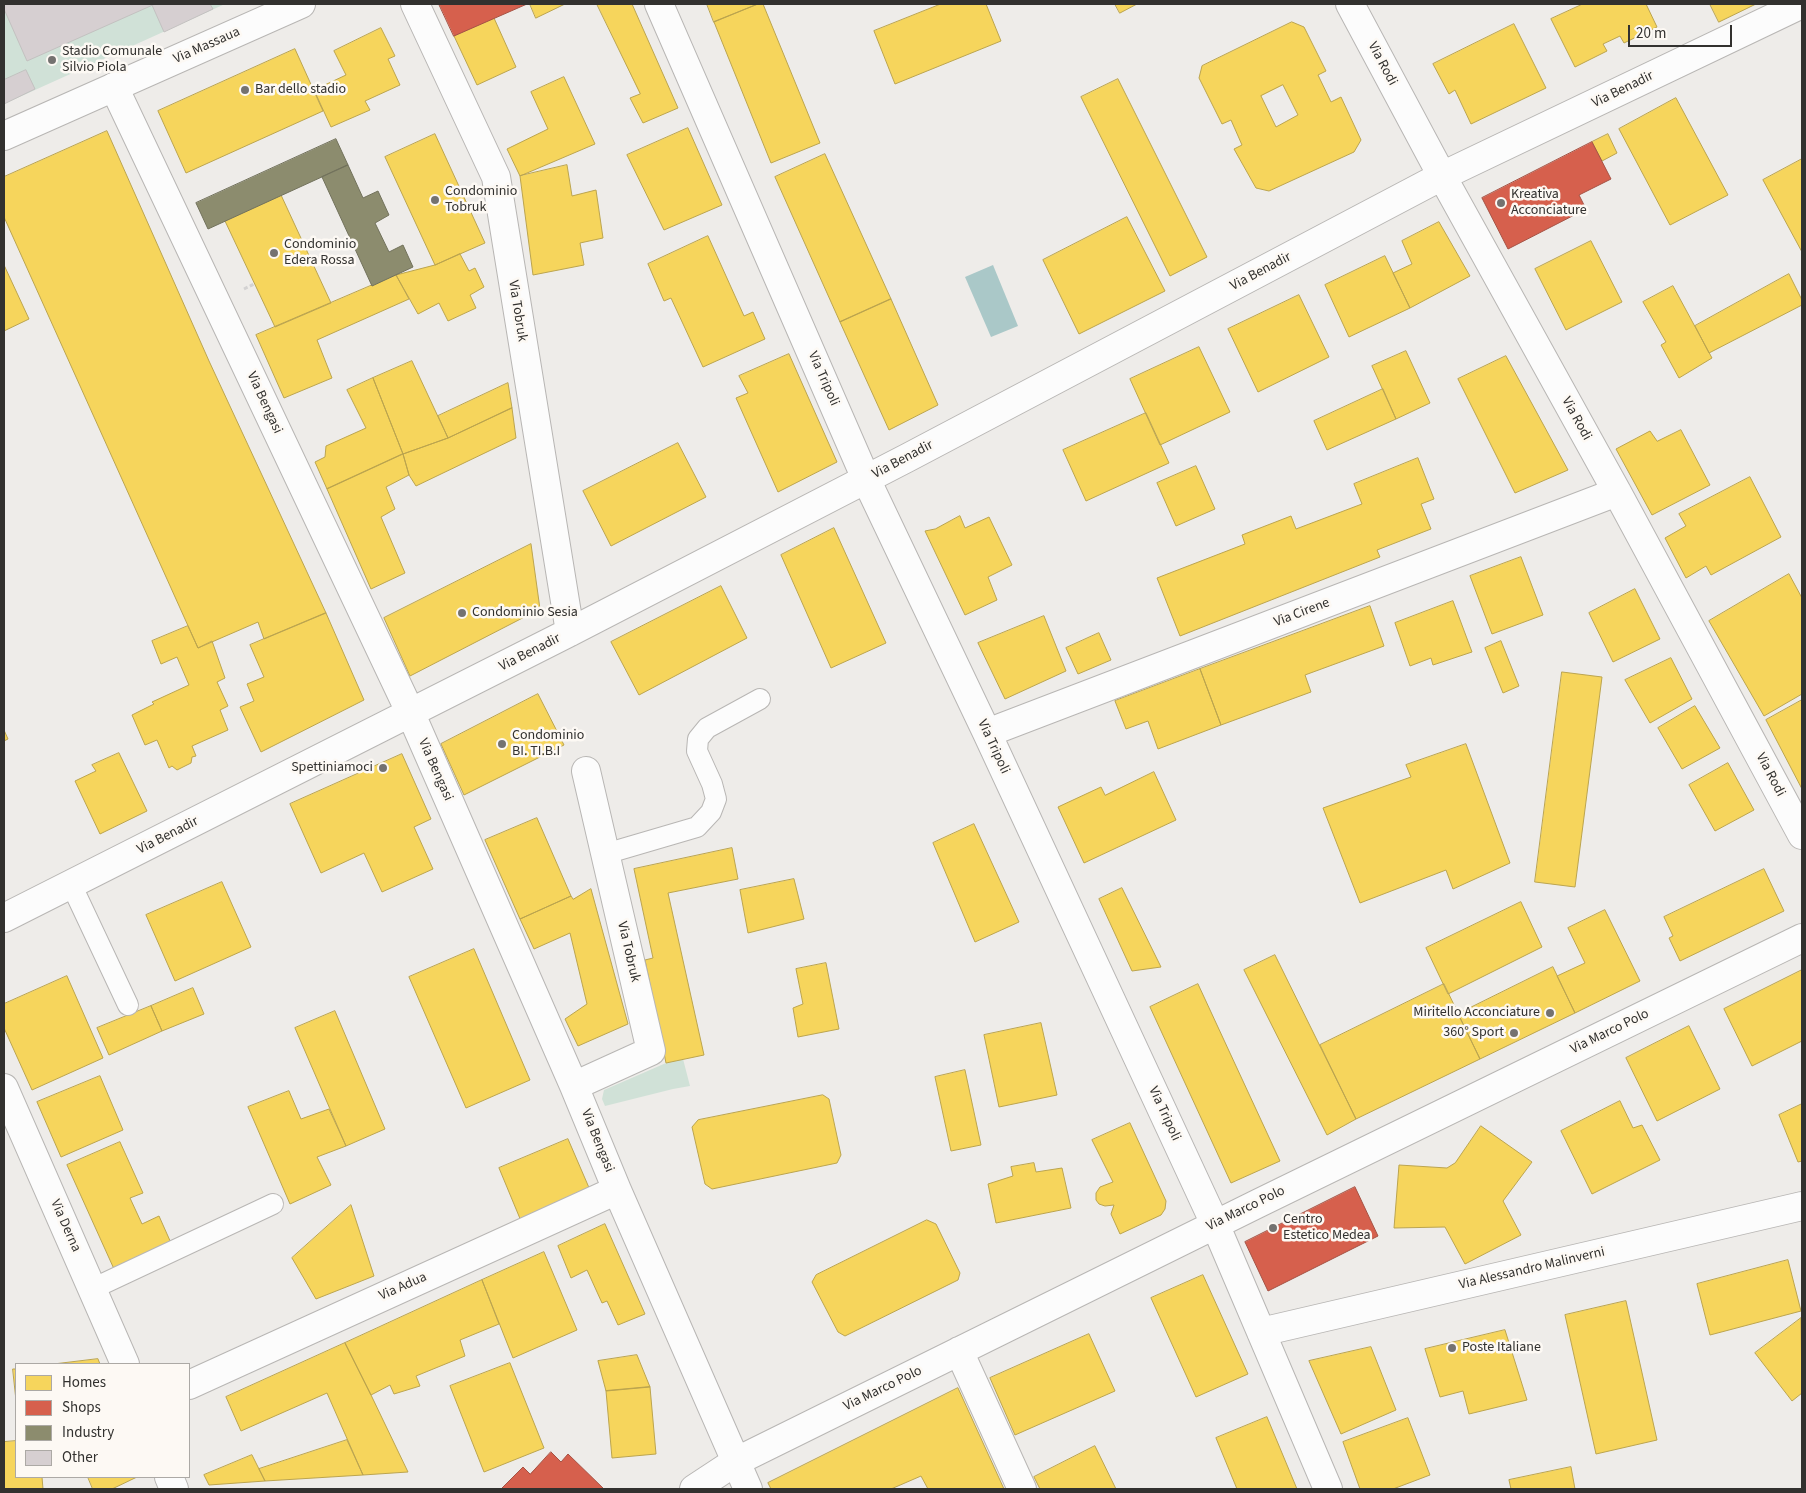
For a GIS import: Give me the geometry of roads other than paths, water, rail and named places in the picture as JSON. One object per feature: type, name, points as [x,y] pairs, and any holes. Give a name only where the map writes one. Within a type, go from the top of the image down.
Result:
[{"type":"street","name":"Via Massaua","points":[[4,136],[301,4]]},
{"type":"street","name":"Via Tobruk","points":[[416,4],[496,177],[570,632]]},
{"type":"street","name":"Via Tripoli","points":[[659,4],[866,479],[987,733],[1215,1224],[1328,1489]]},
{"type":"street","name":"Via Rodi","points":[[1350,4],[1802,835]]},
{"type":"street","name":"Via Benadir","points":[[4,918],[570,632],[866,479],[1442,176],[1802,4]]},
{"type":"street","name":"Via Bengasi","points":[[114,87],[411,714],[574,1086],[735,1462]]},
{"type":"street","name":"Via Cirene","points":[[987,733],[1617,492]]},
{"type":"street","name":"Via Tobruk","points":[[574,1086],[651,1051],[586,771]]},
{"type":"street","name":"Via Marco Polo","points":[[694,1489],[735,1462],[1215,1224],[1802,938]]},
{"type":"street","name":"Via Derna","points":[[4,1088],[125,1363]]},
{"type":"street","name":"Via Adua","points":[[190,1385],[617,1190]]},
{"type":"street","name":"Via Alessandro Malinverni","points":[[1261,1332],[1802,1206]]},
{"type":"street","points":[[959,1351],[1022,1489]]},
{"type":"street","points":[[735,1462],[748,1489]]},
{"type":"lane","points":[[605,854],[696,826],[706,817],[711,812],[716,799],[712,784],[697,751],[698,739],[707,728],[760,699]]},
{"type":"lane","points":[[71,884],[128,1005]]},
{"type":"lane","points":[[92,1289],[272,1204]]},
{"type":"water","points":[[993,265],[1018,326],[991,337],[965,277]]},
{"type":"place","name":"Stadio Comunale Silvio Piola","points":[[52,60]]},
{"type":"place","name":"Bar dello stadio","points":[[245,90]]},
{"type":"place","name":"Condominio Tobruk","points":[[435,200]]},
{"type":"place","name":"Kreativa Acconciature","points":[[1501,203]]},
{"type":"place","name":"Condominio Edera Rossa","points":[[274,253]]},
{"type":"place","name":"Condominio Sesia","points":[[462,613]]},
{"type":"place","name":"Condominio BI. TI.B.I","points":[[502,744]]},
{"type":"place","name":"Spettiniamoci","points":[[383,768]]},
{"type":"place","name":"Miritello Acconciature","points":[[1550,1013]]},
{"type":"place","name":"360° Sport","points":[[1514,1033]]},
{"type":"place","name":"Centro Estetico Medea","points":[[1273,1228]]},
{"type":"place","name":"Poste Italiane","points":[[1452,1348]]}]
